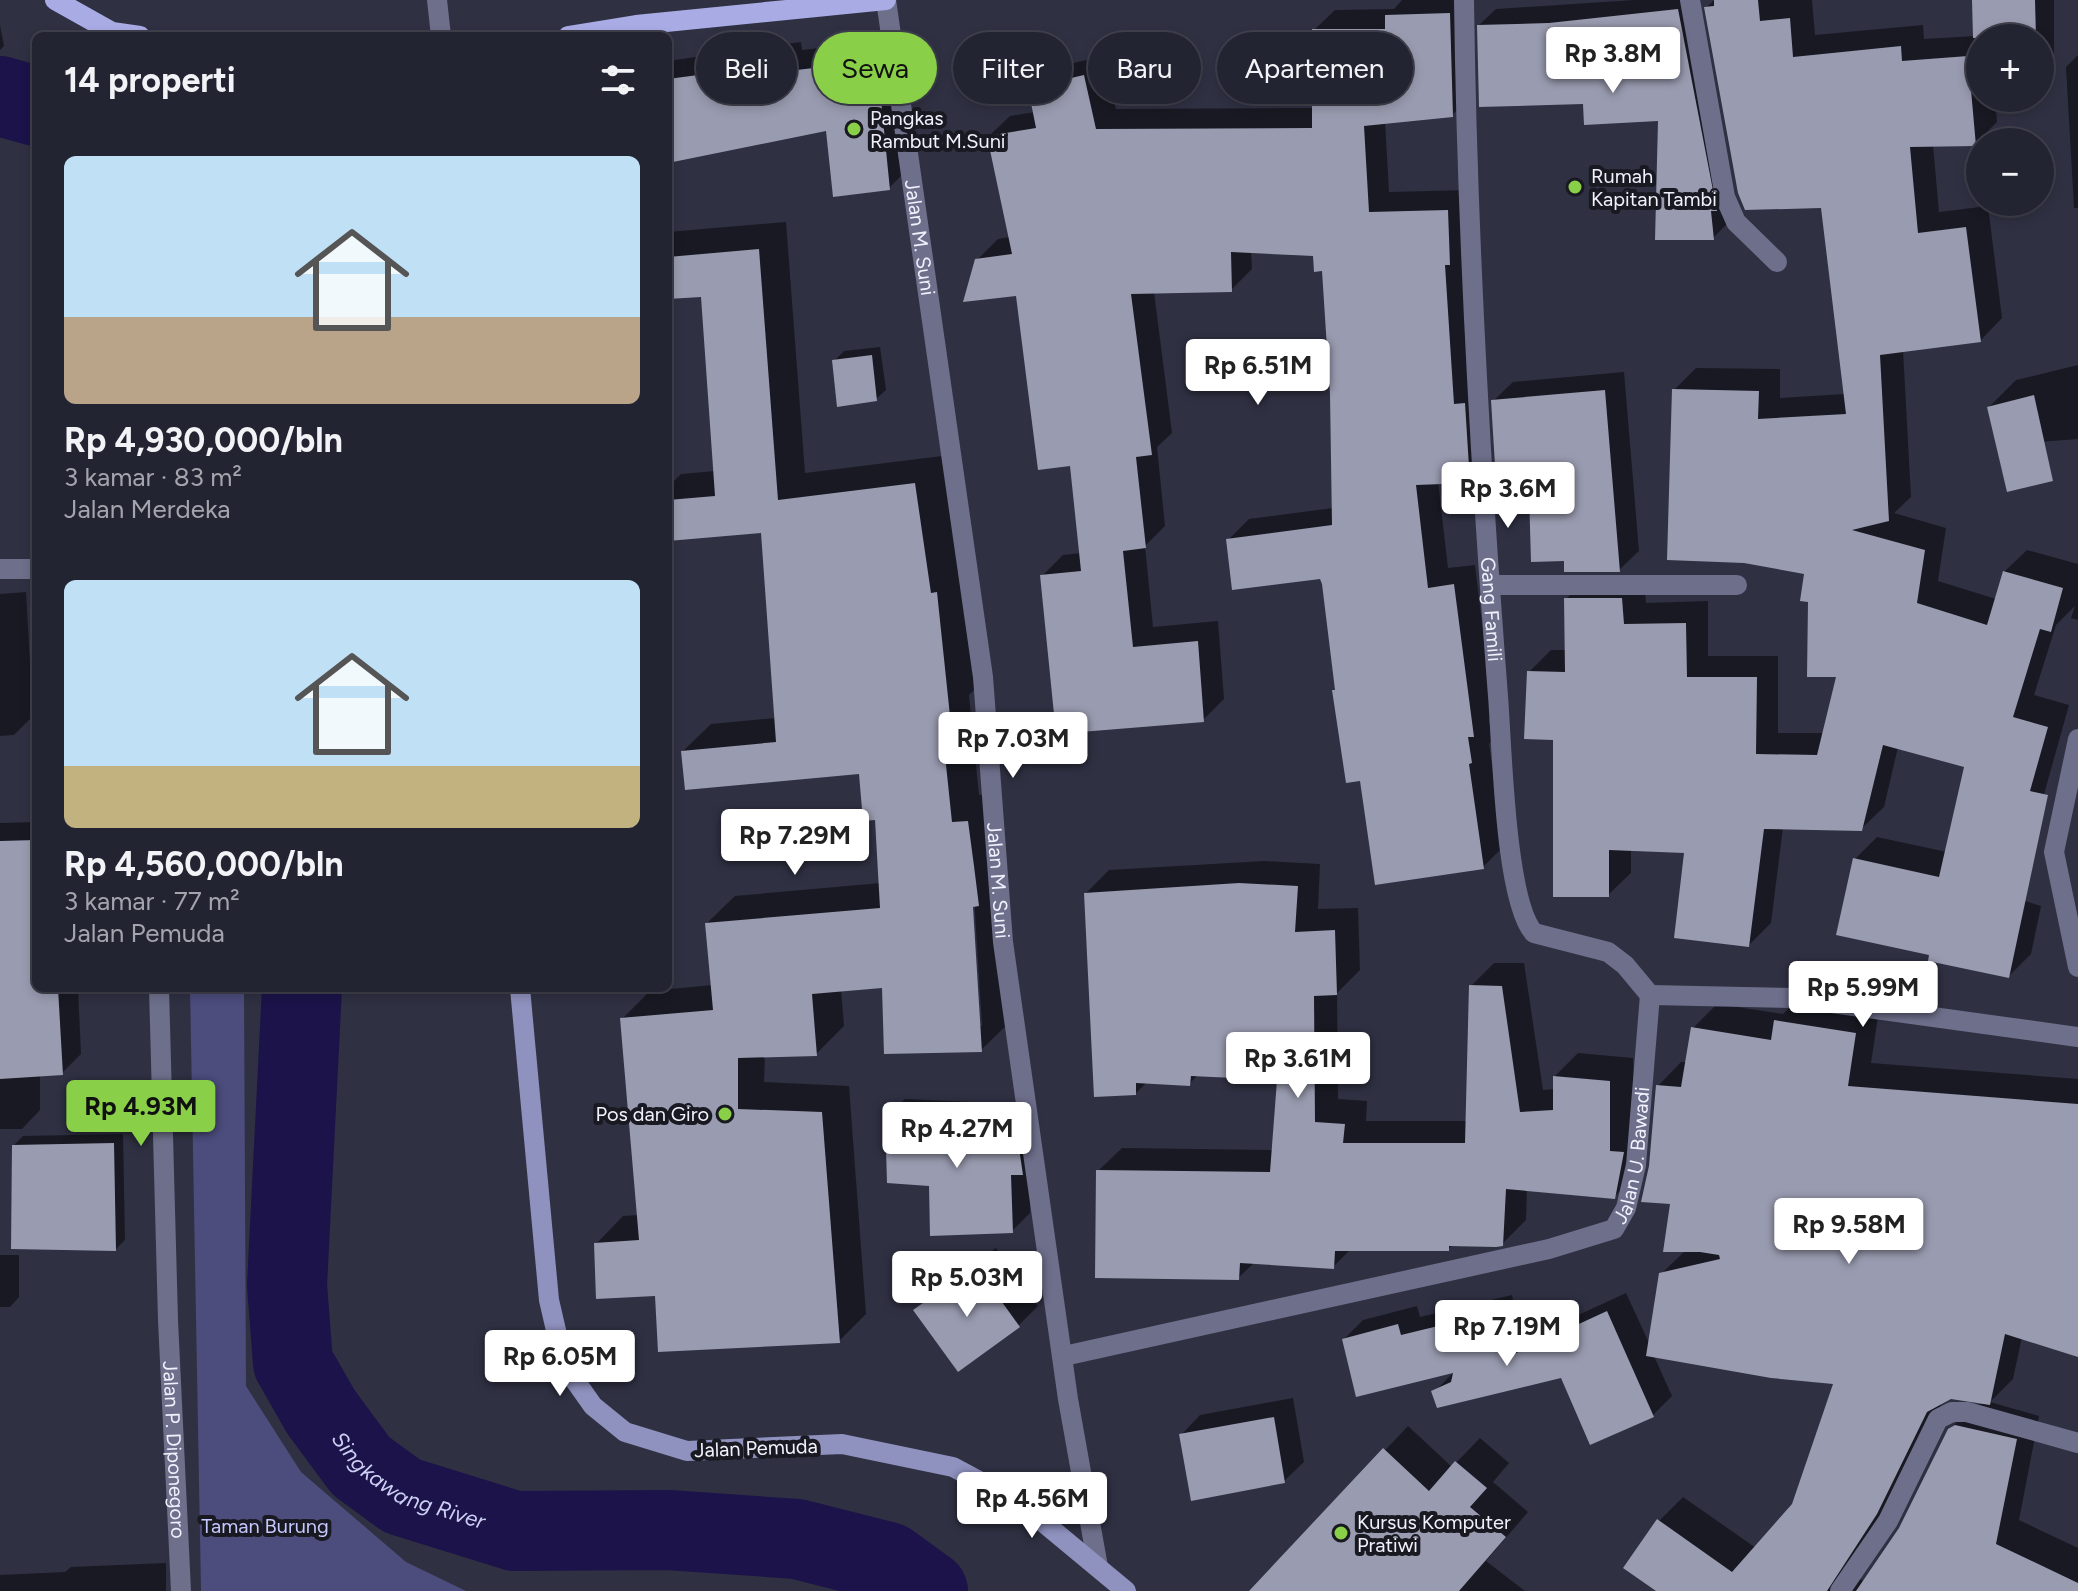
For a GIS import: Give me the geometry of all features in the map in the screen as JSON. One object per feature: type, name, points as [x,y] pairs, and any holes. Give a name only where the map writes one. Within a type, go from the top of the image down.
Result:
[{"type":"main road","points":[[55,0],[109,32]]},
{"type":"main road","points":[[593,32],[886,0]]},
{"type":"main road","name":"Jalan Pemuda","points":[[520,992],[549,1300],[564,1365],[593,1406],[625,1432],[687,1451],[842,1444],[953,1467],[1020,1503],[1126,1591]]},
{"type":"street","points":[[437,0],[441,32]]},
{"type":"street","name":"Jalan M. Suni","points":[[886,0],[983,677],[1003,942],[1068,1399],[1098,1567]]},
{"type":"street","name":"Gang Famili","points":[[1464,0],[1476,380],[1508,816],[1520,910],[1534,933],[1608,952],[1625,965],[1650,995]]},
{"type":"street","points":[[1690,0],[1725,197],[1736,222],[1777,262]]},
{"type":"street","points":[[0,569],[32,569]]},
{"type":"street","points":[[1490,585],[1737,585]]},
{"type":"street","points":[[2078,739],[2054,852],[2078,967]]},
{"type":"street","name":"Jalan P. Diponegoro","points":[[159,992],[167,1307],[181,1591]]},
{"type":"street","points":[[1650,995],[1795,998],[2078,1037]]},
{"type":"street","name":"Jalan U. Bawadi","points":[[1064,1356],[1549,1249],[1614,1229],[1626,1208],[1636,1165],[1650,995]]},
{"type":"street","points":[[1840,1591],[1888,1521],[1938,1419],[1952,1412],[1967,1412],[2078,1443]]},
{"type":"green space","name":"Taman Burung","points":[[190,992],[244,992],[246,1386],[301,1472],[406,1562],[466,1591],[201,1591]]},
{"type":"building","points":[[1714,0],[1758,0],[1760,21],[1790,18],[1793,57],[1901,46],[1902,61],[1966,56],[1966,112],[1973,112],[1974,128],[1966,128],[1966,146],[1910,147],[1918,233],[1966,227],[1981,342],[1880,355],[1889,521],[1852,530],[1925,550],[1917,603],[1987,625],[2003,571],[2063,588],[2051,632],[2040,629],[2013,717],[2048,727],[2030,791],[2048,795],[2009,978],[1928,961],[1929,955],[1836,935],[1853,858],[1939,877],[1964,767],[1883,745],[1862,831],[1764,829],[1749,947],[1674,938],[1684,853],[1609,850],[1609,897],[1553,897],[1553,740],[1524,739],[1527,671],[1565,672],[1564,598],[1622,598],[1624,624],[1686,623],[1687,677],[1757,677],[1756,754],[1817,755],[1836,677],[1807,677],[1808,602],[1800,601],[1804,574],[1744,563],[1667,560],[1672,389],[1759,391],[1758,419],[1846,414],[1821,208],[1745,210],[1738,193],[1704,7],[1714,6]]},
{"type":"building","points":[[1972,0],[2035,0],[2036,24],[1973,24]]},
{"type":"building","points":[[1678,9],[1717,211],[1711,211],[1714,240],[1655,240],[1658,121],[1584,125],[1583,104],[1479,107],[1477,25],[1549,23]]},
{"type":"building","points":[[1450,13],[1453,117],[1364,126],[1369,212],[1448,210],[1450,265],[1445,265],[1454,404],[1465,403],[1470,483],[1416,485],[1428,588],[1454,584],[1474,737],[1468,737],[1472,763],[1469,764],[1484,869],[1375,885],[1360,781],[1346,783],[1320,579],[1232,590],[1226,539],[1332,525],[1330,394],[1322,271],[1314,272],[1313,256],[1231,252],[1232,292],[1131,294],[1152,455],[1136,457],[1146,548],[1123,551],[1133,647],[1198,641],[1204,722],[1056,734],[1040,575],[1081,571],[1070,466],[1038,470],[1016,296],[963,302],[975,259],[1012,254],[987,136],[1036,128],[1031,104],[1072,104],[1072,78],[1084,75],[1096,129],[1312,128],[1312,104],[1413,104],[1413,32],[1312,32],[1312,29],[1385,29],[1385,15]]},
{"type":"building","points":[[813,68],[813,104],[881,104],[890,190],[833,197],[826,131],[672,162],[672,78],[696,75],[696,104],[797,104],[797,70]]},
{"type":"building","points":[[759,249],[778,500],[915,483],[931,593],[937,592],[950,716],[941,717],[952,822],[968,821],[979,906],[973,907],[982,1052],[884,1054],[882,988],[812,994],[817,1056],[738,1058],[738,1109],[822,1112],[840,1343],[658,1352],[655,1296],[596,1299],[594,1243],[639,1240],[620,1018],[713,1010],[705,923],[880,908],[875,820],[863,821],[859,774],[685,790],[681,751],[776,742],[761,533],[672,541],[672,500],[715,496],[701,297],[672,299],[672,257]]},
{"type":"building","points":[[872,355],[877,401],[837,407],[832,360]]},
{"type":"building","points":[[1605,390],[1620,572],[1564,572],[1564,561],[1531,562],[1529,493],[1522,493],[1521,481],[1496,482],[1491,400]]},
{"type":"building","points":[[2034,395],[2053,481],[2007,492],[1987,407]]},
{"type":"building","points":[[32,840],[32,992],[58,992],[63,1075],[0,1079],[0,841]]},
{"type":"building","points":[[1239,883],[1298,886],[1295,932],[1335,930],[1337,995],[1314,996],[1315,1122],[1345,1124],[1343,1143],[1465,1143],[1469,985],[1502,986],[1520,1112],[1553,1110],[1553,1076],[1610,1081],[1610,1151],[1624,1152],[1615,1199],[1506,1189],[1503,1246],[1449,1246],[1449,1251],[1335,1251],[1334,1269],[1240,1263],[1239,1280],[1095,1278],[1096,1170],[1270,1172],[1277,1080],[1191,1076],[1190,1086],[1136,1083],[1136,1095],[1094,1097],[1084,893]]},
{"type":"building","points":[[1774,1020],[1856,1033],[1848,1086],[2078,1104],[2078,1357],[2005,1334],[1990,1405],[1951,1399],[1927,1412],[1877,1514],[1827,1591],[1656,1591],[1623,1568],[1657,1519],[1732,1572],[1792,1504],[1833,1384],[1771,1378],[1646,1356],[1659,1273],[1720,1259],[1719,1255],[1700,1252],[1663,1252],[1670,1204],[1641,1202],[1649,1166],[1656,1085],[1681,1087],[1691,1027],[1771,1040]]},
{"type":"building","points":[[885,1115],[1015,1121],[1023,1175],[1011,1175],[1013,1233],[930,1236],[929,1186],[887,1183]]},
{"type":"building","points":[[114,1143],[116,1251],[11,1249],[12,1145]]},
{"type":"building","points":[[976,1266],[1020,1327],[958,1372],[913,1310]]},
{"type":"building","points":[[1607,1311],[1654,1417],[1590,1445],[1561,1378],[1437,1408],[1431,1391],[1451,1382],[1453,1373],[1356,1397],[1342,1339],[1398,1324],[1401,1335],[1492,1313],[1503,1359]]},
{"type":"building","points":[[1274,1417],[1285,1483],[1191,1501],[1179,1434]]},
{"type":"building","points":[[1955,1425],[2017,1439],[1996,1544],[2078,1583],[2078,1591],[1856,1591],[1899,1528],[1948,1429]]},
{"type":"building","points":[[1383,1448],[1429,1491],[1455,1461],[1487,1488],[1470,1507],[1506,1537],[1459,1591],[1249,1591]]},
{"type":"waterway","name":"Singkawang River","points":[[0,96],[32,105]]},
{"type":"waterway","name":"Singkawang River","points":[[302,992],[287,1285],[293,1363],[321,1412],[361,1466],[402,1496],[515,1531],[668,1530],[797,1539],[888,1562],[928,1591]]},
{"type":"place","name":"Pangkas Rambut M.Suni","points":[[854,129]]},
{"type":"place","name":"Rumah Kapitan Tambi","points":[[1575,187]]},
{"type":"place","name":"Pos dan Giro","points":[[725,1114]]},
{"type":"place","name":"Kursus Komputer Pratiwi","points":[[1341,1533]]}]
